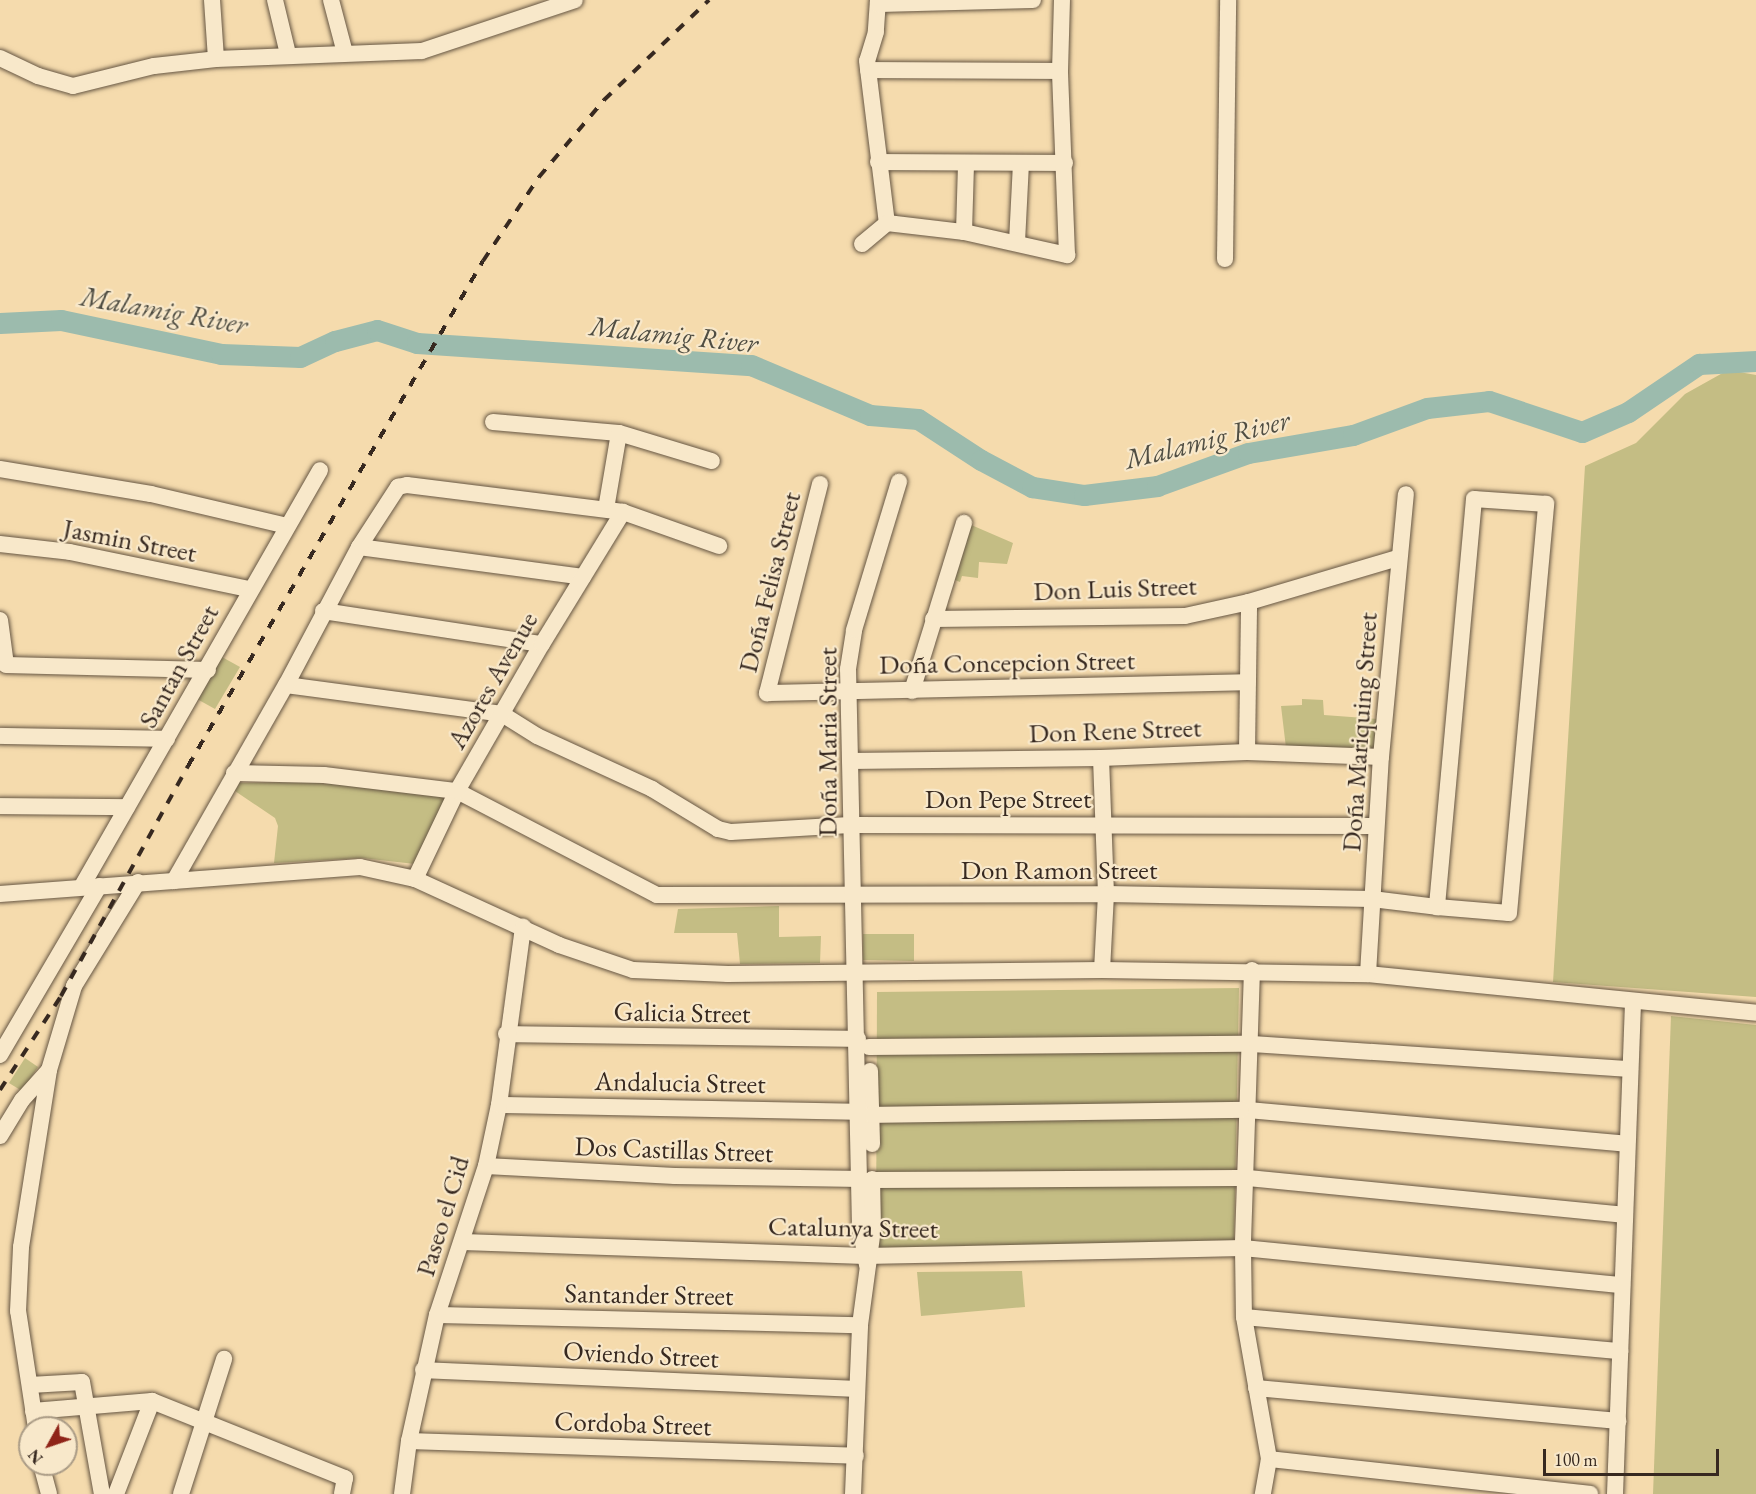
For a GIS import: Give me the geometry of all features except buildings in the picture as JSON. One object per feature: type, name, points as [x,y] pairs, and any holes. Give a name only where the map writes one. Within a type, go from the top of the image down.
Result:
[{"type":"street","points":[[212,0],[216,59]]},
{"type":"street","points":[[275,0],[288,54]]},
{"type":"street","points":[[332,0],[345,52]]},
{"type":"street","points":[[0,58],[38,76],[73,86],[154,66],[216,59],[345,52],[392,54],[439,47],[575,0]]},
{"type":"street","points":[[887,223],[868,70],[878,2],[1033,0]]},
{"type":"street","points":[[862,244],[887,223],[964,232],[1067,255],[1060,71],[1062,0]]},
{"type":"street","points":[[1225,259],[1228,0]]},
{"type":"street","points":[[868,70],[1060,71]]},
{"type":"street","points":[[878,162],[1065,164]]},
{"type":"street","points":[[964,232],[966,163]]},
{"type":"street","points":[[1017,242],[1021,163]]},
{"type":"street","points":[[492,422],[619,433],[712,461]]},
{"type":"street","points":[[606,509],[619,433]]},
{"type":"street","points":[[3,470],[151,494],[287,526]]},
{"type":"street","name":"Santan Street","points":[[0,1055],[91,886],[127,807],[208,670],[249,590],[320,470]]},
{"type":"street","name":"Doña Maria Street","points":[[853,1494],[856,1456],[856,1389],[867,1259],[867,1179],[860,974],[850,825],[849,650],[899,482]]},
{"type":"street","name":"Doña Felisa Street","points":[[767,693],[820,484]]},
{"type":"street","points":[[174,881],[286,685],[323,611],[359,547],[392,494],[403,485],[623,512],[719,546]]},
{"type":"street","name":"Doña Mariquing Street","points":[[1368,974],[1381,757],[1398,558],[1406,494]]},
{"type":"street","name":"Don Ramon Street","points":[[457,791],[657,895],[1106,894],[1372,899],[1437,907],[1509,913],[1546,504],[1473,498],[1437,907]]},
{"type":"street","name":"Azores Avenue","points":[[415,879],[457,791],[542,644],[623,512]]},
{"type":"street","points":[[912,691],[964,523]]},
{"type":"street","name":"Jasmin Street","points":[[0,544],[70,552],[249,590]]},
{"type":"street","points":[[359,547],[583,577]]},
{"type":"street","name":"Don Luis Street","points":[[933,619],[1063,615],[1173,617],[1249,602],[1398,558]]},
{"type":"street","points":[[1247,752],[1249,602]]},
{"type":"street","points":[[323,611],[542,644]]},
{"type":"street","points":[[0,620],[6,665],[208,670]]},
{"type":"street","name":"Doña Concepcion Street","points":[[767,693],[1248,682]]},
{"type":"street","points":[[286,685],[502,714]]},
{"type":"street","name":"Don Pepe Street","points":[[502,714],[537,736],[652,789],[718,829],[731,832],[850,825],[1376,826]]},
{"type":"street","points":[[0,736],[167,739]]},
{"type":"street","name":"Don Rene Street","points":[[850,760],[1101,758],[1247,752],[1381,757]]},
{"type":"street","points":[[1101,758],[1106,894],[1102,970]]},
{"type":"street","points":[[234,773],[324,775],[457,791]]},
{"type":"street","points":[[0,806],[127,807]]},
{"type":"street","points":[[0,894],[360,867],[415,879],[594,959],[633,970],[860,974],[1251,970],[1368,974],[1756,1013]]},
{"type":"street","points":[[34,1416],[18,1311],[21,1247],[49,1070],[74,986],[130,883]]},
{"type":"street","name":"Paseo el Cid","points":[[402,1494],[423,1370],[437,1315],[463,1242],[486,1166],[499,1105],[517,951],[523,927]]},
{"type":"street","points":[[1251,970],[1244,1110],[1244,1317],[1269,1459],[1263,1494]]},
{"type":"street","points":[[1615,1494],[1619,1421],[1623,1215],[1633,1001]]},
{"type":"street","name":"Galicia Street","points":[[506,1034],[863,1043],[1247,1044],[1630,1069]]},
{"type":"street","points":[[0,1137],[22,1101],[49,1070]]},
{"type":"street","name":"Andalucia Street","points":[[499,1105],[866,1114],[1244,1110],[1626,1144]]},
{"type":"street","name":"Dos Castillas Street","points":[[486,1166],[675,1176],[867,1179],[1243,1178],[1623,1215]]},
{"type":"street","name":"Catalunya Street","points":[[463,1242],[867,1259],[1243,1248],[1622,1285]]},
{"type":"street","name":"Santander Street","points":[[437,1315],[860,1325]]},
{"type":"street","points":[[1244,1317],[1620,1352]]},
{"type":"street","points":[[181,1494],[224,1359]]},
{"type":"street","name":"Oviendo Street","points":[[423,1370],[856,1389]]},
{"type":"street","points":[[30,1385],[82,1382],[102,1494]]},
{"type":"street","points":[[1256,1388],[1619,1421]]},
{"type":"street","points":[[116,1494],[152,1401]]},
{"type":"street","points":[[50,1416],[86,1407],[152,1401],[345,1478],[342,1494]]},
{"type":"street","name":"Cordoba Street","points":[[410,1441],[856,1456]]},
{"type":"street","points":[[1269,1459],[1590,1494]]},
{"type":"street","points":[[45,1476],[49,1494]]},
{"type":"shaded area","points":[[1728,370],[1756,375],[1756,997],[1553,982],[1585,466],[1636,443],[1685,394]]},
{"type":"shaded area","points":[[969,524],[1013,543],[1007,564],[979,562],[978,578],[962,576],[960,582],[950,578]]},
{"type":"shaded area","points":[[222,657],[240,667],[215,709],[197,699]]},
{"type":"shaded area","points":[[1302,699],[1323,700],[1324,715],[1378,719],[1374,751],[1286,748],[1281,706],[1302,705]]},
{"type":"shaded area","points":[[306,782],[446,796],[415,864],[362,858],[274,863],[278,826],[275,818],[235,791],[239,783]]},
{"type":"shaded area","points":[[779,906],[779,937],[821,936],[820,963],[740,964],[737,933],[674,933],[678,909]]},
{"type":"shaded area","points":[[863,934],[914,934],[914,961],[863,960]]},
{"type":"shaded area","points":[[1239,988],[1234,1245],[876,1250],[877,992]]},
{"type":"shaded area","points":[[1671,1016],[1756,1025],[1756,1494],[1653,1494]]},
{"type":"shaded area","points":[[25,1058],[38,1067],[22,1091],[9,1083]]},
{"type":"shaded area","points":[[1022,1271],[1025,1307],[921,1316],[917,1272]]},
{"type":"waterway","name":"Malamig River","points":[[0,323],[61,320],[221,354],[300,357],[335,341],[377,330],[417,343],[751,365],[870,415],[918,419],[981,460],[1032,487],[1084,495],[1157,486],[1248,453],[1353,435],[1427,408],[1489,401],[1582,432],[1628,412],[1699,364],[1756,361]]},
{"type":"railway","points":[[0,1090],[61,996],[188,766],[483,261],[539,177],[604,100],[709,0]]}]
